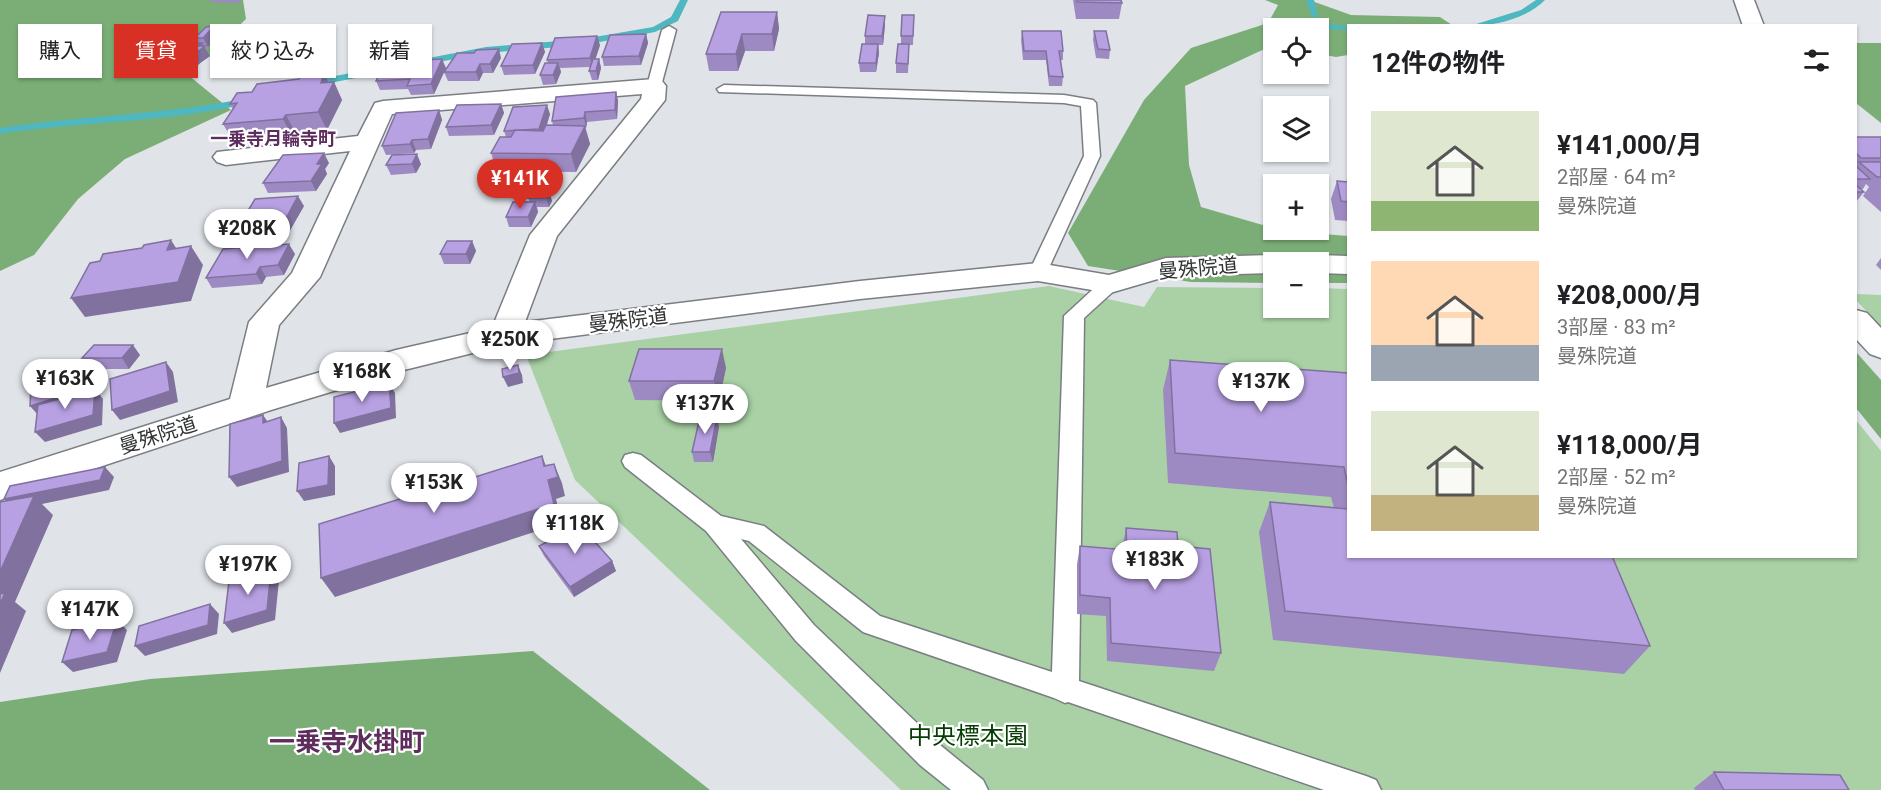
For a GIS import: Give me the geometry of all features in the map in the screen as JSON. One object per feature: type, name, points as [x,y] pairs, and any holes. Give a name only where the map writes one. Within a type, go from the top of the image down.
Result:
[{"type":"street","points":[[1744,0],[1753,24]]},
{"type":"street","points":[[245,407],[264,322],[305,277],[383,108],[654,86],[653,100],[544,235],[505,335]]},
{"type":"street","points":[[226,157],[368,142]]},
{"type":"street","name":"曼殊院道","points":[[0,486],[396,361],[505,335],[860,290],[1038,272],[1110,284],[1166,267],[1263,264]]},
{"type":"street","points":[[1329,264],[1347,265]]},
{"type":"street","points":[[1857,321],[1881,347]]},
{"type":"lane","points":[[654,86],[669,30]]},
{"type":"lane","points":[[724,89],[1052,99],[1088,103],[1092,156],[1038,272]]},
{"type":"lane","points":[[1065,691],[1074,316],[1110,284]]},
{"type":"lane","points":[[633,461],[714,524],[805,633],[930,755],[973,790]]},
{"type":"lane","points":[[714,524],[756,533],[872,624],[1065,691],[1366,790]]},
{"type":"green space","points":[[0,0],[243,0],[246,19],[241,24],[210,24],[210,54],[198,65],[198,24],[114,24],[114,78],[192,78],[231,110],[125,159],[78,199],[34,255],[0,271]]},
{"type":"green space","points":[[1265,0],[1309,0],[1351,15],[1440,17],[1450,24],[1347,24],[1347,55],[1336,57],[1329,56],[1329,18],[1271,18],[1278,5]]},
{"type":"green space","points":[[1263,25],[1263,50],[1185,86],[1189,165],[1201,207],[1263,225],[1263,240],[1329,240],[1329,234],[1347,236],[1347,283],[1329,283],[1329,252],[1263,252],[1263,283],[1191,282],[1088,266],[1068,233],[1144,100],[1191,48]]},
{"type":"green space","points":[[1857,43],[1881,43],[1881,123],[1857,104]]},
{"type":"green space","name":"中央標本園","points":[[1049,286],[1144,307],[1157,287],[1263,288],[1263,318],[1329,318],[1329,288],[1347,289],[1347,558],[1857,558],[1857,421],[1881,451],[1881,790],[901,790],[575,480],[526,355]]},
{"type":"green space","points":[[1857,294],[1881,295],[1881,327],[1857,301]]},
{"type":"green space","points":[[1857,353],[1881,380],[1881,439],[1857,409]]},
{"type":"green space","points":[[533,651],[710,790],[0,790],[0,702],[150,679]]},
{"type":"building","points":[[1077,0],[1121,0],[1122,3],[1077,2]]},
{"type":"building","points":[[721,12],[777,12],[772,34],[742,34],[736,54],[706,54]]},
{"type":"building","points":[[868,15],[885,16],[882,36],[865,36]]},
{"type":"building","points":[[902,15],[914,15],[913,36],[901,36]]},
{"type":"building","points":[[210,26],[210,30],[203,38],[198,38],[198,35],[206,27]]},
{"type":"building","points":[[1022,31],[1061,31],[1063,51],[1059,51],[1063,77],[1049,76],[1046,51],[1024,51]]},
{"type":"building","points":[[1094,31],[1106,31],[1110,50],[1098,49]]},
{"type":"building","points":[[646,34],[639,56],[602,57],[610,35]]},
{"type":"building","points":[[597,36],[590,58],[547,60],[555,38]]},
{"type":"building","points":[[542,43],[533,65],[501,66],[512,44]]},
{"type":"building","points":[[862,44],[878,44],[876,63],[859,63]]},
{"type":"building","points":[[898,44],[909,44],[908,64],[896,63]]},
{"type":"building","points":[[499,49],[490,64],[480,64],[476,72],[444,72],[457,53]]},
{"type":"building","points":[[442,59],[431,84],[407,86],[410,79],[376,81],[378,78],[432,78],[432,60]]},
{"type":"building","points":[[593,59],[599,59],[596,71],[589,71]]},
{"type":"building","points":[[545,63],[558,63],[553,75],[540,75]]},
{"type":"building","points":[[322,78],[321,83],[334,82],[318,112],[286,115],[283,119],[223,124],[237,103],[230,104],[237,93],[252,92],[257,84]]},
{"type":"building","points":[[616,92],[615,110],[585,112],[584,118],[552,121],[556,97]]},
{"type":"building","points":[[501,104],[491,125],[446,127],[457,105]]},
{"type":"building","points":[[547,105],[539,129],[504,131],[513,107]]},
{"type":"building","points":[[439,110],[428,139],[412,140],[410,144],[382,146],[396,113]]},
{"type":"building","points":[[546,125],[585,126],[571,154],[491,153],[500,137],[511,137],[515,130],[543,131]]},
{"type":"building","points":[[1857,137],[1881,137],[1881,158],[1861,158],[1857,154]]},
{"type":"building","points":[[324,153],[317,164],[322,164],[311,181],[263,183],[283,155]]},
{"type":"building","points":[[417,154],[412,164],[386,165],[392,155]]},
{"type":"building","points":[[1859,162],[1881,162],[1881,177],[1877,177]]},
{"type":"building","points":[[1857,167],[1870,179],[1857,179]]},
{"type":"building","points":[[1337,181],[1347,182],[1347,202],[1341,201]]},
{"type":"building","points":[[531,191],[549,191],[546,198],[528,198]]},
{"type":"building","points":[[298,196],[280,229],[265,230],[263,234],[233,236],[255,199]]},
{"type":"building","points":[[513,202],[535,202],[528,217],[506,217]]},
{"type":"building","points":[[171,240],[167,250],[191,246],[178,282],[71,298],[90,263],[100,261],[103,254],[142,248],[144,245]]},
{"type":"building","points":[[447,241],[472,241],[466,254],[440,254]]},
{"type":"building","points":[[289,244],[278,265],[260,267],[256,274],[206,278],[223,249]]},
{"type":"building","points":[[94,345],[133,345],[122,358],[82,358]]},
{"type":"building","points":[[639,349],[722,349],[714,381],[629,381]]},
{"type":"building","points":[[1170,360],[1347,373],[1347,481],[1344,467],[1175,453]]},
{"type":"building","points":[[166,362],[170,391],[112,410],[110,379]]},
{"type":"building","points":[[518,365],[519,373],[503,377],[502,369]]},
{"type":"building","points":[[81,370],[81,390],[30,406],[31,386]]},
{"type":"building","points":[[389,383],[391,408],[334,423],[334,397]]},
{"type":"building","points":[[95,389],[93,415],[35,432],[38,405]]},
{"type":"building","points":[[263,415],[263,423],[281,417],[282,461],[229,477],[230,424]]},
{"type":"building","points":[[700,417],[717,417],[710,452],[692,452]]},
{"type":"building","points":[[329,456],[328,485],[297,491],[299,463]]},
{"type":"building","points":[[542,456],[544,466],[554,464],[558,477],[548,480],[554,504],[321,578],[319,524],[416,494],[415,482],[453,470],[456,483]]},
{"type":"building","points":[[105,467],[100,480],[4,499],[10,486]]},
{"type":"building","points":[[34,496],[0,572],[0,502]]},
{"type":"building","points":[[1270,502],[1347,509],[1347,558],[1613,558],[1650,646],[1285,611]]},
{"type":"building","points":[[580,525],[612,561],[570,587],[539,546]]},
{"type":"building","points":[[1126,528],[1177,532],[1178,546],[1210,549],[1221,653],[1111,643],[1110,598],[1080,595],[1080,546],[1127,550]]},
{"type":"building","points":[[271,570],[267,610],[224,623],[229,581]]},
{"type":"building","points":[[5,593],[0,604],[0,594]]},
{"type":"building","points":[[210,604],[208,625],[135,646],[139,626]]},
{"type":"building","points":[[117,620],[107,652],[62,662],[72,630]]},
{"type":"building","points":[[1714,772],[1840,775],[1849,790],[1724,790]]},
{"type":"waterway","points":[[309,84],[486,50],[583,42],[655,29],[675,19],[684,0]]},
{"type":"waterway","points":[[1310,0],[1315,15]]},
{"type":"waterway","points":[[1481,24],[1524,12],[1541,0]]},
{"type":"waterway","points":[[1329,27],[1347,28]]},
{"type":"waterway","points":[[0,131],[31,126],[186,112],[247,101]]},
{"type":"district","name":"一乗寺月輪寺町","points":[[273,139]]},
{"type":"district","name":"一乗寺水掛町","points":[[347,742]]}]
